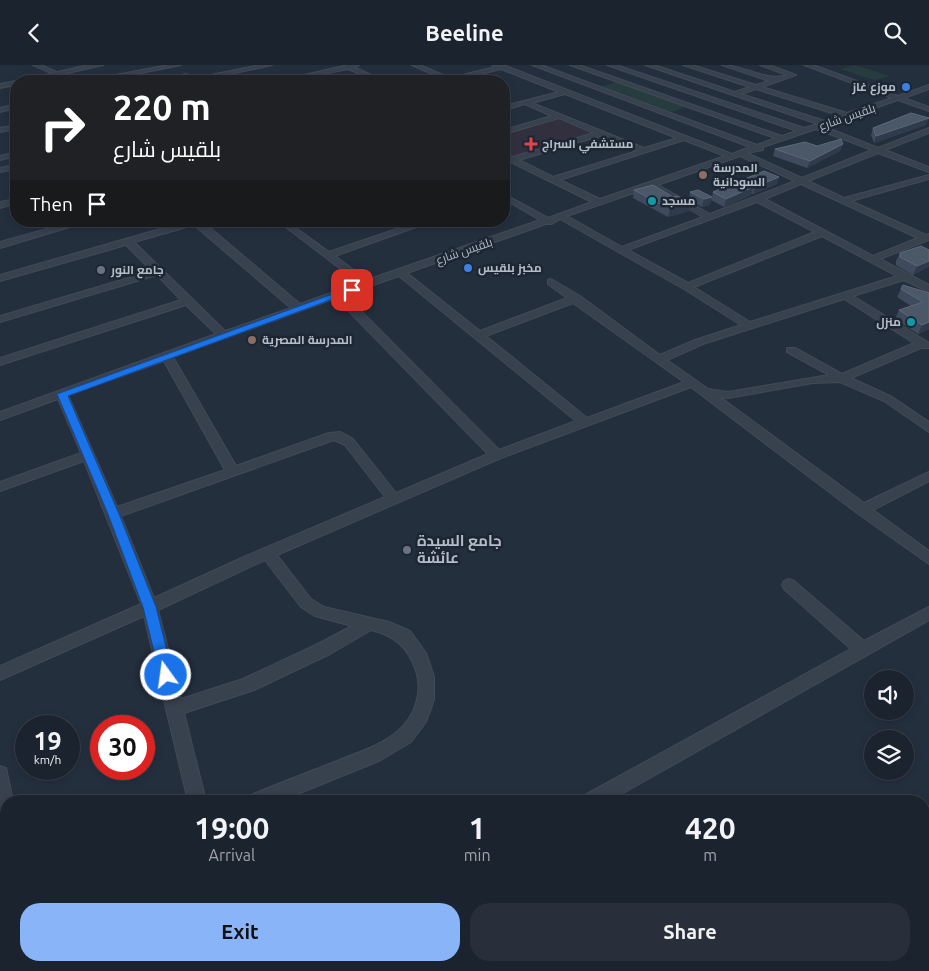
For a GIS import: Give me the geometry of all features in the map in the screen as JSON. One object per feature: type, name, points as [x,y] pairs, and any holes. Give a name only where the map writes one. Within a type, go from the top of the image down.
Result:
[{"type":"street","points":[[36,65],[58,74]]},
{"type":"street","points":[[53,75],[98,65]]},
{"type":"street","points":[[126,75],[178,65]]},
{"type":"street","points":[[218,75],[269,65]]},
{"type":"street","points":[[415,65],[435,75]]},
{"type":"street","points":[[467,75],[498,66],[512,65]]},
{"type":"street","points":[[535,65],[760,147]]},
{"type":"street","points":[[573,65],[784,139]]},
{"type":"street","points":[[610,65],[805,131]]},
{"type":"street","points":[[648,65],[736,94],[822,126],[929,170]]},
{"type":"street","points":[[510,106],[666,65]]},
{"type":"street","points":[[686,65],[849,116]]},
{"type":"street","points":[[725,65],[777,81]]},
{"type":"street","points":[[645,123],[777,81],[793,74],[763,65]]},
{"type":"street","points":[[807,65],[929,109]]},
{"type":"street","points":[[309,75],[352,66],[369,75]]},
{"type":"street","points":[[498,66],[684,138],[738,155],[802,181],[927,237]]},
{"type":"street","points":[[252,67],[263,72]]},
{"type":"street","name":"بلقيس شارع","points":[[0,416],[366,285],[928,88]]},
{"type":"street","points":[[525,102],[644,151]]},
{"type":"street","points":[[510,130],[559,116]]},
{"type":"street","points":[[621,250],[758,199],[929,130]]},
{"type":"street","points":[[512,160],[601,133]]},
{"type":"street","points":[[551,180],[684,138]]},
{"type":"street","points":[[512,160],[601,203]]},
{"type":"street","points":[[844,200],[929,177]]},
{"type":"street","points":[[653,185],[710,217]]},
{"type":"street","points":[[510,199],[549,222]]},
{"type":"street","points":[[758,199],[824,232],[929,289]]},
{"type":"street","points":[[562,217],[687,287],[749,326]]},
{"type":"street","points":[[0,245],[64,227]]},
{"type":"street","points":[[0,278],[177,227]]},
{"type":"street","points":[[203,227],[299,309]]},
{"type":"street","points":[[290,227],[366,285]]},
{"type":"street","points":[[327,255],[410,227]]},
{"type":"street","points":[[687,287],[824,232]]},
{"type":"street","points":[[873,259],[927,237]]},
{"type":"street","points":[[128,242],[224,336]]},
{"type":"street","points":[[0,319],[158,272]]},
{"type":"street","points":[[402,273],[586,423]]},
{"type":"street","points":[[660,359],[699,342],[907,276]]},
{"type":"street","points":[[551,282],[660,359],[929,559]]},
{"type":"street","points":[[339,295],[497,455]]},
{"type":"street","points":[[845,296],[925,346]]},
{"type":"street","points":[[479,335],[576,298]]},
{"type":"street","points":[[0,362],[188,301]]},
{"type":"street","points":[[705,392],[728,395],[842,378],[925,346]]},
{"type":"street","points":[[790,350],[842,378],[888,399],[929,428]]},
{"type":"street","points":[[167,356],[232,470]]},
{"type":"street","points":[[0,673],[267,553],[497,455],[692,383]]},
{"type":"street","points":[[62,394],[150,607],[196,795]]},
{"type":"street","points":[[113,514],[328,437],[340,436],[349,442],[394,499]]},
{"type":"street","points":[[0,487],[88,455]]},
{"type":"street","points":[[862,510],[929,476]]},
{"type":"street","points":[[267,553],[306,603],[320,612],[389,628],[404,636],[418,653],[426,677],[426,700],[420,717],[405,736],[373,755],[273,795]]},
{"type":"street","points":[[789,585],[863,650]]},
{"type":"street","points":[[603,795],[929,613]]},
{"type":"street","points":[[174,709],[248,685],[324,649],[368,624]]},
{"type":"street","points":[[0,774],[3,795]]},
{"type":"shaded area","name":"مستشفي السراج","points":[[559,119],[593,134],[513,158],[510,157],[510,133]]},
{"type":"green space","points":[[855,65],[889,76],[874,80],[840,69]]},
{"type":"green space","points":[[616,82],[686,107],[671,112],[600,87]]},
{"type":"building","points":[[911,113],[929,118],[876,136],[873,128]]},
{"type":"building","points":[[841,139],[843,144],[810,161],[775,149],[805,142],[817,146]]},
{"type":"building","points":[[764,171],[779,177],[755,187],[752,185],[753,187],[726,199],[713,192]]},
{"type":"building","points":[[653,185],[673,197],[677,196],[691,203],[670,209],[634,190]]},
{"type":"building","points":[[698,190],[712,197],[704,199],[690,192]]},
{"type":"building","points":[[921,246],[929,250],[929,261],[917,266],[900,257],[900,253]]},
{"type":"building","points":[[903,285],[929,293],[929,322],[922,325],[899,310],[923,302],[901,289]]},
{"type":"place","name":"موزع غاز","points":[[906,87]]},
{"type":"place","name":"مستشفي السراج","points":[[531,144]]},
{"type":"place","name":"المدرسة السودانية","points":[[703,175]]},
{"type":"place","name":"مسجد","points":[[652,201]]},
{"type":"place","name":"مخبز بلقيس","points":[[468,268]]},
{"type":"place","name":"جامع النور","points":[[101,270]]},
{"type":"place","name":"منزل","points":[[911,322]]},
{"type":"place","name":"المدرسة المصرية","points":[[252,340]]},
{"type":"place","name":"جامع السيدة عائشة","points":[[407,550]]},
{"type":"route","points":[[166,675],[150,607],[62,394],[352,290]]}]
